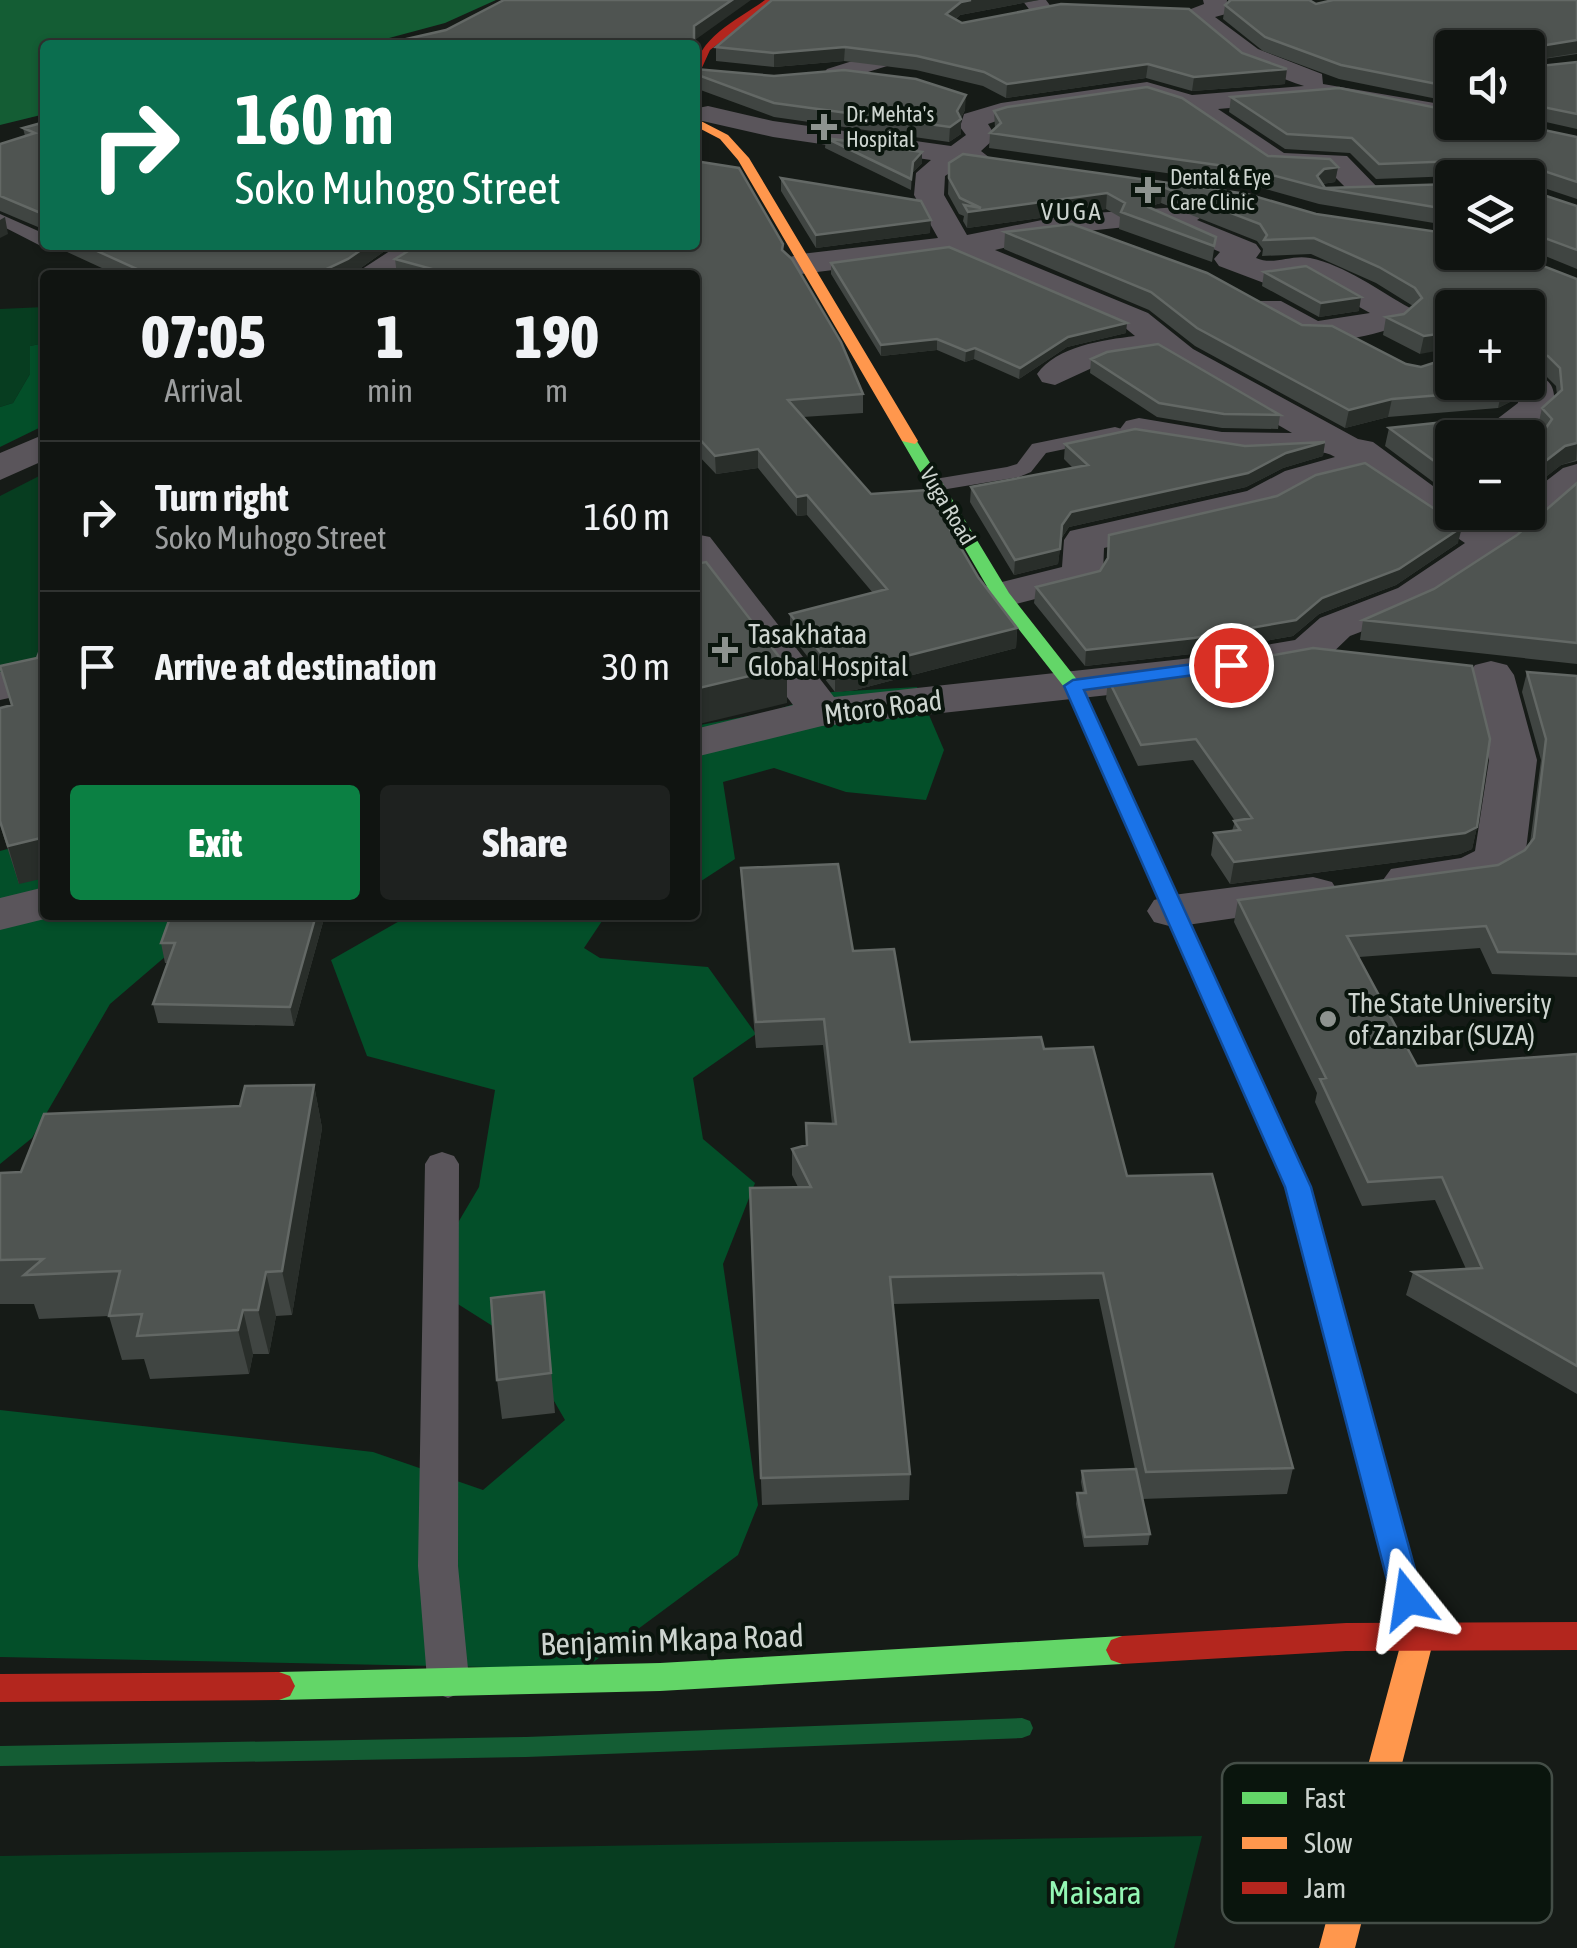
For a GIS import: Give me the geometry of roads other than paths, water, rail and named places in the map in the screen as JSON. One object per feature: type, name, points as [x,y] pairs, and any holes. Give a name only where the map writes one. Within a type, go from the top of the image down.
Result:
[{"type":"main road","points":[[702,71],[706,48],[771,0]]},
{"type":"main road","name":"Vuga Road","points":[[700,115],[735,146],[1001,595],[1073,686],[1298,1187],[1418,1637]]},
{"type":"main road","name":"Benjamin Mkapa Road","points":[[0,1688],[234,1688],[448,1679],[660,1677],[1346,1638],[1487,1633],[1577,1636]]},
{"type":"main road","points":[[1385,1763],[1418,1637]]},
{"type":"main road","points":[[1337,1948],[1344,1923]]},
{"type":"street","points":[[1168,10],[1205,6],[1252,60],[1337,91],[1435,110]]},
{"type":"street","points":[[836,74],[898,55],[964,46]]},
{"type":"street","points":[[802,77],[836,74],[916,82]]},
{"type":"street","points":[[1367,192],[1336,162],[1278,162],[1191,103],[1148,90],[1001,111],[974,120],[969,146],[931,173],[930,196],[957,245],[1136,320],[1181,356],[1325,438],[1381,446],[1456,522],[1496,544]]},
{"type":"street","points":[[1191,103],[1337,91]]},
{"type":"street","points":[[1410,103],[1435,92]]},
{"type":"street","points":[[700,112],[734,96]]},
{"type":"street","points":[[973,96],[1001,111]]},
{"type":"street","points":[[700,113],[773,130],[969,146],[1092,122],[1052,103]]},
{"type":"street","points":[[969,146],[1014,163]]},
{"type":"street","points":[[1328,194],[1401,191]]},
{"type":"street","points":[[802,264],[957,245],[1068,224],[1161,199],[1194,212],[1221,194]]},
{"type":"street","points":[[1161,199],[1245,252],[1230,260],[1264,273],[1298,266],[1314,268],[1398,315],[1388,337]]},
{"type":"street","points":[[1068,224],[1126,250]]},
{"type":"street","points":[[378,270],[412,251]]},
{"type":"street","points":[[1200,272],[1242,299],[1313,332],[1420,336]]},
{"type":"street","points":[[1136,320],[1182,310]]},
{"type":"street","points":[[1056,374],[1066,364],[1087,358],[1166,343]]},
{"type":"street","points":[[1127,431],[1177,431],[1193,439],[1240,445],[1281,442],[1296,446],[1325,438]]},
{"type":"street","points":[[1001,595],[1082,574],[1084,540],[1260,500],[1279,486],[1381,446]]},
{"type":"street","points":[[0,468],[40,448]]},
{"type":"street","points":[[1309,651],[1335,627],[1413,597],[1496,544],[1502,530]]},
{"type":"street","points":[[700,553],[822,712]]},
{"type":"street","points":[[1309,651],[1364,658]]},
{"type":"street","name":"Mtoro Road","points":[[700,742],[822,712],[1073,686],[1309,651]]},
{"type":"street","points":[[1172,911],[1474,872],[1499,858],[1514,760],[1492,674]]},
{"type":"street","points":[[0,686],[40,677]]},
{"type":"street","points":[[0,914],[40,904]]},
{"type":"lane","points":[[0,219],[40,239]]},
{"type":"lane","points":[[935,485],[1012,473],[1024,468],[1039,448],[1127,431]]},
{"type":"lane","points":[[442,1164],[438,1566],[448,1679]]},
{"type":"waterway","points":[[0,1756],[526,1747],[1022,1728]]},
{"type":"place","name":"Dr. Mehta's Hospital","points":[[824,127]]},
{"type":"place","name":"Dental & Eye Care Clinic","points":[[1148,190]]},
{"type":"place","name":"Tasakhataa Global Hospital","points":[[725,650]]},
{"type":"place","name":"The State University of Zanzibar (SUZA)","points":[[1328,1019]]},
{"type":"district","name":"VUGA","points":[[1072,211]]},
{"type":"park label","name":"Maisara","points":[[1095,1893]]}]
